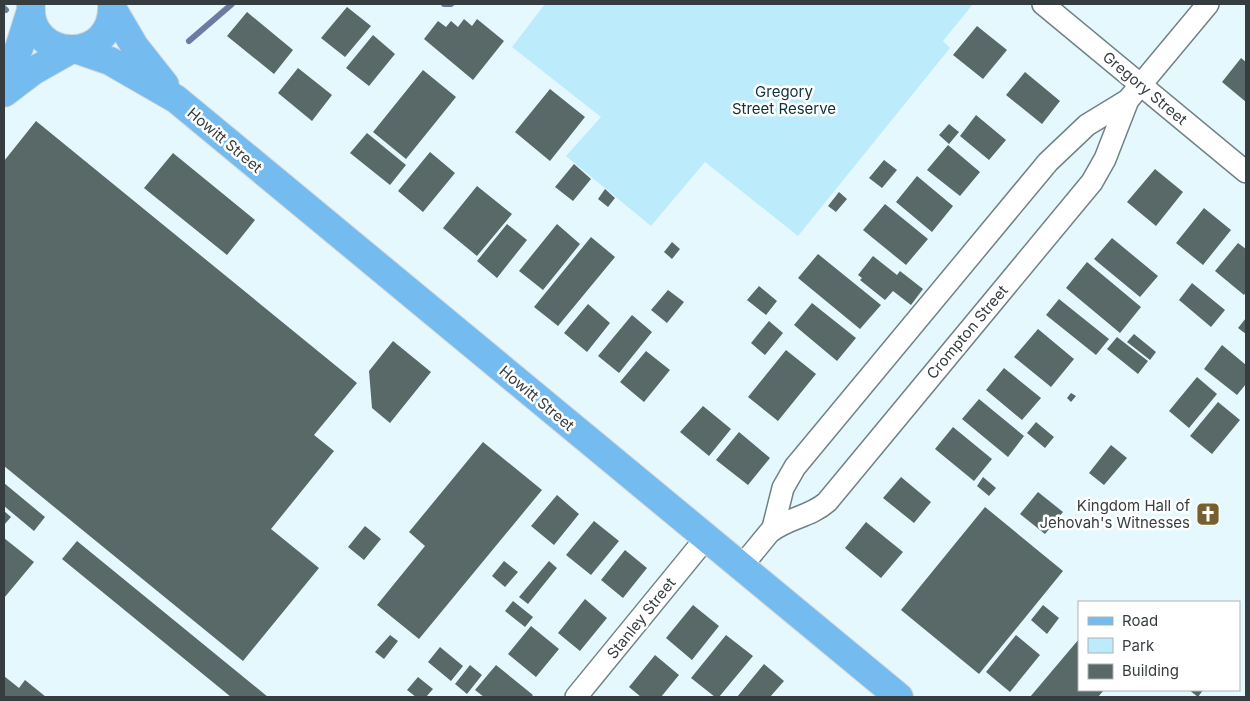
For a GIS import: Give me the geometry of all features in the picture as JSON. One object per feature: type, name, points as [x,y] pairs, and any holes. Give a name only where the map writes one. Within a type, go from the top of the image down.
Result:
[{"type":"main road","points":[[4,93],[33,71],[73,49],[93,44],[109,25],[112,5]]},
{"type":"main road","name":"Howitt Street","points":[[112,5],[141,55],[176,99]]},
{"type":"main road","points":[[4,82],[16,58],[30,6]]},
{"type":"main road","name":"Howitt Street","points":[[30,6],[34,25],[45,40],[56,46],[73,49],[107,60],[176,99],[899,697]]},
{"type":"street","name":"Gregory Street","points":[[1043,4],[1135,93],[1246,172]]},
{"type":"street","name":"Crompton Street","points":[[770,532],[779,526],[814,512],[826,502],[1092,182],[1102,166],[1135,93],[1208,4]]},
{"type":"street","name":"Crompton Street","points":[[741,567],[770,532],[776,520],[783,488],[795,467],[1048,162],[1087,125],[1135,93]]},
{"type":"street","name":"Stanley Street","points":[[576,697],[706,538]]},
{"type":"green space","name":"Gregory Street Reserve","points":[[545,4],[973,4],[943,41],[950,48],[798,236],[705,162],[651,226],[566,156],[601,117],[512,47]]},
{"type":"building","points":[[347,7],[371,26],[345,57],[321,38]]},
{"type":"building","points":[[247,12],[293,50],[274,74],[227,36]]},
{"type":"building","points":[[464,19],[472,26],[477,19],[504,41],[473,80],[424,39],[438,21],[446,27],[451,21],[458,27]]},
{"type":"building","points":[[977,26],[1007,50],[983,79],[953,55]]},
{"type":"building","points":[[373,35],[395,54],[369,86],[346,68]]},
{"type":"building","points":[[1241,58],[1246,62],[1246,102],[1222,82]]},
{"type":"building","points":[[298,68],[332,95],[312,121],[278,93]]},
{"type":"building","points":[[423,70],[456,97],[406,159],[373,132]]},
{"type":"building","points":[[1025,72],[1060,101],[1042,124],[1006,95]]},
{"type":"building","points":[[550,89],[585,117],[550,161],[515,132]]},
{"type":"building","points":[[976,115],[1006,140],[989,160],[960,136]]},
{"type":"building","points":[[36,121],[357,383],[314,435],[334,451],[271,529],[319,568],[243,661],[4,466],[4,161]]},
{"type":"building","points":[[949,124],[959,132],[949,144],[939,135]]},
{"type":"building","points":[[367,133],[406,165],[390,185],[350,153]]},
{"type":"building","points":[[948,145],[980,172],[960,196],[927,170]]},
{"type":"building","points":[[430,152],[455,173],[423,212],[398,191]]},
{"type":"building","points":[[173,153],[255,220],[227,255],[144,188]]},
{"type":"building","points":[[884,160],[897,170],[882,188],[869,178]]},
{"type":"building","points":[[574,164],[591,179],[573,201],[555,187]]},
{"type":"building","points":[[1155,169],[1183,192],[1156,226],[1127,202]]},
{"type":"building","points":[[917,176],[953,206],[932,232],[896,202]]},
{"type":"building","points":[[477,186],[512,214],[477,256],[443,228]]},
{"type":"building","points":[[605,189],[615,198],[608,207],[598,199]]},
{"type":"building","points":[[839,192],[847,199],[836,212],[828,206]]},
{"type":"building","points":[[885,204],[928,239],[906,265],[863,230]]},
{"type":"building","points":[[1204,208],[1231,230],[1203,265],[1176,243]]},
{"type":"building","points":[[507,224],[527,240],[497,278],[477,261]]},
{"type":"building","points":[[557,224],[580,244],[543,290],[519,271]]},
{"type":"building","points":[[591,237],[615,257],[558,326],[534,307]]},
{"type":"building","points":[[1112,238],[1158,276],[1140,297],[1094,259]]},
{"type":"building","points":[[672,242],[680,249],[672,259],[664,252]]},
{"type":"building","points":[[1238,243],[1246,249],[1246,292],[1244,295],[1215,271]]},
{"type":"building","points":[[818,254],[881,305],[860,329],[798,278]]},
{"type":"building","points":[[873,256],[897,275],[900,271],[923,289],[911,305],[893,291],[885,300],[860,280],[862,278],[858,275]]},
{"type":"building","points":[[1087,262],[1141,307],[1120,333],[1066,288]]},
{"type":"building","points":[[1192,283],[1225,310],[1211,327],[1179,300]]},
{"type":"building","points":[[759,286],[777,301],[766,315],[747,300]]},
{"type":"building","points":[[668,290],[684,302],[667,323],[651,310]]},
{"type":"building","points":[[1059,299],[1109,339],[1096,355],[1046,315]]},
{"type":"building","points":[[812,303],[856,338],[837,361],[794,325]]},
{"type":"building","points":[[588,304],[610,323],[587,352],[564,333]]},
{"type":"building","points":[[632,315],[652,332],[619,373],[598,356]]},
{"type":"building","points":[[1246,318],[1246,334],[1238,328]]},
{"type":"building","points":[[769,321],[783,333],[765,355],[751,343]]},
{"type":"building","points":[[1038,329],[1074,359],[1051,387],[1014,357]]},
{"type":"building","points":[[1134,334],[1156,352],[1150,360],[1127,342]]},
{"type":"building","points":[[1117,337],[1148,361],[1138,374],[1107,349]]},
{"type":"building","points":[[393,341],[431,372],[390,423],[372,408],[369,371]]},
{"type":"building","points":[[1222,345],[1246,365],[1246,384],[1237,395],[1204,369]]},
{"type":"building","points":[[786,350],[816,374],[778,421],[748,397]]},
{"type":"building","points":[[646,351],[670,370],[644,402],[620,382]]},
{"type":"building","points":[[1004,368],[1041,398],[1022,420],[986,390]]},
{"type":"building","points":[[1197,377],[1217,394],[1189,428],[1169,411]]},
{"type":"building","points":[[1071,393],[1076,396],[1071,402],[1067,398]]},
{"type":"building","points":[[979,399],[1024,436],[1008,457],[962,419]]},
{"type":"building","points":[[1218,402],[1240,420],[1212,454],[1190,436]]},
{"type":"building","points":[[703,406],[731,429],[709,456],[680,432]]},
{"type":"building","points":[[1036,422],[1054,437],[1045,448],[1027,433]]},
{"type":"building","points":[[953,427],[992,459],[974,481],[935,449]]},
{"type":"building","points":[[739,432],[770,458],[748,485],[716,460]]},
{"type":"building","points":[[483,442],[542,490],[419,639],[377,605],[425,546],[409,532]]},
{"type":"building","points":[[1111,445],[1127,458],[1104,485],[1089,473]]},
{"type":"building","points":[[901,477],[931,502],[914,523],[883,498]]},
{"type":"building","points":[[983,477],[996,488],[989,496],[977,486]]},
{"type":"building","points":[[4,483],[45,517],[34,531],[4,506]]},
{"type":"building","points":[[1038,492],[1063,512],[1045,534],[1020,514]]},
{"type":"building","points":[[557,495],[579,514],[554,545],[531,526]]},
{"type":"building","points":[[985,507],[1063,571],[979,674],[901,610]]},
{"type":"building","points":[[4,511],[11,517],[4,525]]},
{"type":"building","points":[[594,521],[619,541],[591,575],[566,555]]},
{"type":"building","points":[[866,522],[903,552],[881,578],[845,548]]},
{"type":"building","points":[[365,526],[381,539],[364,560],[348,547]]},
{"type":"building","points":[[4,538],[34,562],[4,598]]},
{"type":"building","points":[[77,541],[268,697],[231,697],[62,559]]},
{"type":"building","points":[[625,550],[647,568],[623,598],[601,580]]},
{"type":"building","points":[[504,561],[518,572],[505,587],[492,576]]},
{"type":"building","points":[[549,561],[557,568],[528,604],[519,597]]},
{"type":"building","points":[[585,599],[607,618],[580,651],[558,633]]},
{"type":"building","points":[[513,601],[533,617],[525,627],[505,611]]},
{"type":"building","points":[[693,605],[719,626],[692,660],[666,638]]},
{"type":"building","points":[[1043,605],[1059,618],[1047,634],[1031,620]]},
{"type":"building","points":[[531,626],[559,649],[536,677],[508,654]]},
{"type":"building","points":[[390,635],[398,641],[384,659],[375,652]]},
{"type":"building","points":[[726,635],[753,656],[719,697],[715,697],[691,678]]},
{"type":"building","points":[[1016,635],[1040,655],[1010,692],[986,672]]},
{"type":"building","points":[[1078,640],[1078,691],[1103,691],[1098,697],[1030,697]]},
{"type":"building","points":[[440,647],[463,666],[451,681],[428,662]]},
{"type":"building","points":[[655,655],[679,675],[661,697],[641,697],[629,687]]},
{"type":"building","points":[[764,664],[784,681],[770,697],[737,697]]},
{"type":"building","points":[[470,665],[482,675],[467,694],[455,684]]},
{"type":"building","points":[[496,665],[533,695],[531,697],[484,697],[475,690]]},
{"type":"building","points":[[4,676],[19,688],[25,680],[46,697],[4,697]]},
{"type":"building","points":[[418,677],[433,689],[426,697],[416,697],[407,690]]},
{"type":"building","points":[[1190,691],[1202,691],[1198,697]]},
{"type":"waterway","points":[[189,41],[232,4]]},
{"type":"waterway","points":[[444,4],[451,4]]},
{"type":"place","name":"Kingdom Hall of Jehovah's Witnesses","points":[[1208,514]]}]
